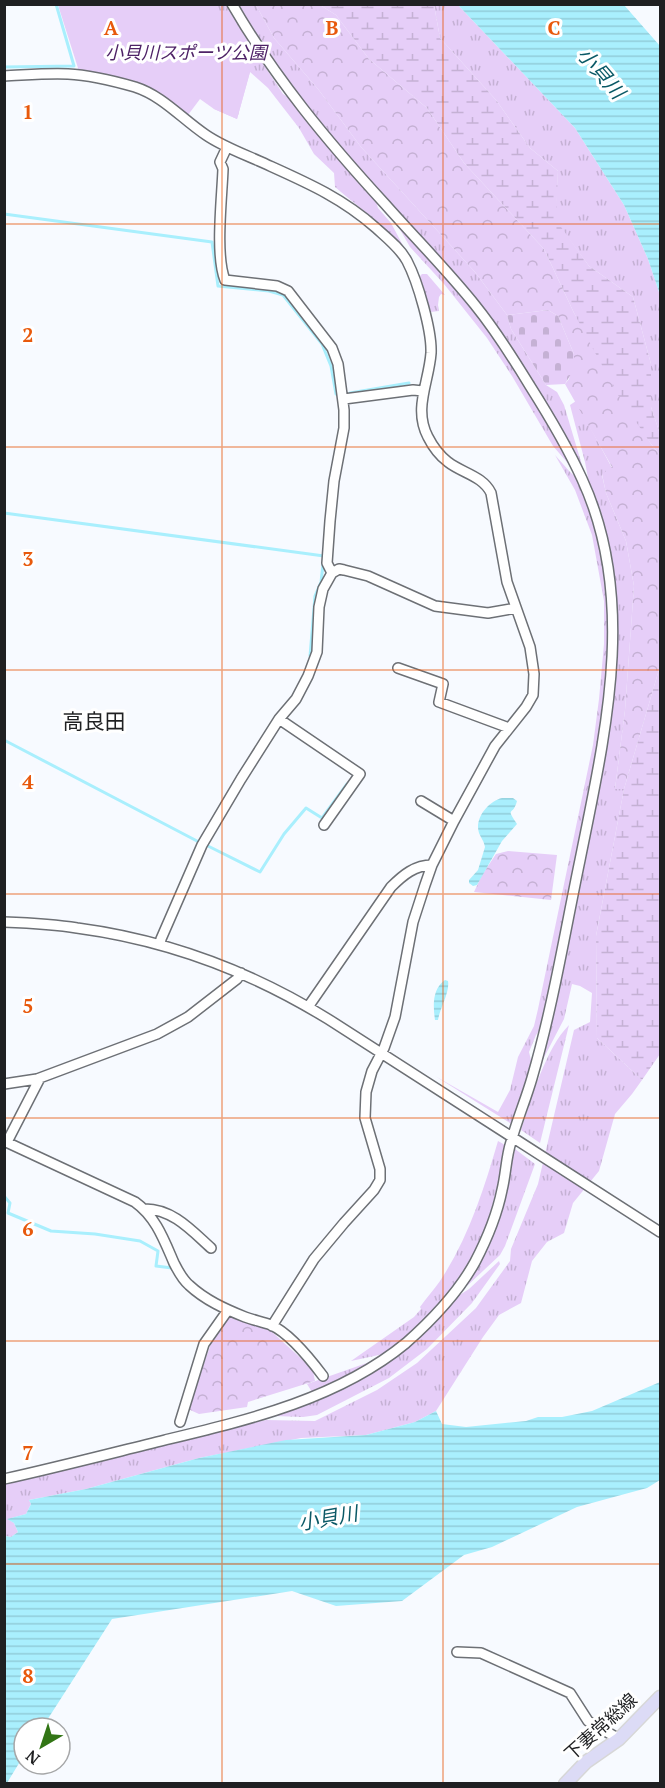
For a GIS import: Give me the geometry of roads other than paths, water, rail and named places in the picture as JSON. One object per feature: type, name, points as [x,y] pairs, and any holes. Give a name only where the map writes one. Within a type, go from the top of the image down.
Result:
[{"type":"main road","name":"下妻常総線","points":[[565,1784],[586,1762],[619,1739],[660,1697]]},
{"type":"street","points":[[4,1479],[236,1423],[275,1411],[324,1391],[389,1356],[426,1325],[456,1291],[490,1231],[517,1140],[546,1026],[590,812],[603,735],[610,687],[614,607],[611,574],[606,546],[597,517],[568,450],[492,327],[447,273],[355,172],[294,98],[247,31],[232,4]]},
{"type":"street","points":[[4,76],[69,74],[88,76],[148,92],[190,121],[206,136],[348,205],[411,259],[431,339],[423,390],[421,417],[424,428],[433,445],[448,462],[484,483],[492,493],[507,582],[530,647],[535,687],[531,701],[495,746],[432,866],[413,922],[395,1017],[368,1081],[364,1101],[367,1128],[380,1168],[380,1180],[374,1190],[314,1259],[272,1326]]},
{"type":"street","points":[[226,147],[220,162],[223,169],[220,251],[225,280],[282,287],[293,296],[332,348],[338,364],[344,399],[344,428],[334,481],[330,521],[327,563],[332,573]]},
{"type":"street","points":[[344,399],[423,390]]},
{"type":"street","points":[[160,945],[202,845],[279,719],[296,699],[315,659],[321,597],[332,573],[344,570],[369,576],[435,606],[488,613],[516,608]]},
{"type":"street","points":[[398,668],[443,684],[439,702],[509,728]]},
{"type":"street","points":[[279,719],[360,774],[324,825]]},
{"type":"street","points":[[421,801],[454,821]]},
{"type":"street","points":[[308,1007],[391,886],[403,875],[417,867],[432,866]]},
{"type":"street","points":[[4,922],[77,927],[160,945],[241,973],[308,1007],[660,1232]]},
{"type":"street","points":[[4,1084],[40,1078],[158,1034],[188,1017],[237,979],[241,973]]},
{"type":"street","points":[[40,1078],[6,1141],[135,1202],[145,1209],[158,1227],[184,1281],[200,1294],[228,1310],[272,1326],[308,1357],[323,1376]]},
{"type":"street","points":[[145,1209],[157,1209],[179,1220],[211,1248]]},
{"type":"street","points":[[180,1422],[204,1344],[228,1310]]},
{"type":"street","points":[[458,1652],[481,1653],[570,1693],[588,1721],[619,1739]]},
{"type":"water","name":"小貝川","points":[[458,5],[624,5],[660,46],[660,295],[648,259],[624,205],[575,128]]},
{"type":"water","points":[[502,798],[513,798],[517,801],[511,813],[517,824],[502,841],[477,885],[473,886],[469,880],[478,870],[485,847],[479,833],[479,822],[488,806]]},
{"type":"water","points":[[445,980],[448,981],[448,990],[438,1020],[435,1020],[436,993]]},
{"type":"water","name":"小貝川","points":[[660,1382],[660,1480],[647,1488],[577,1507],[492,1547],[464,1555],[402,1601],[336,1606],[292,1591],[112,1619],[50,1716],[12,1716],[12,1775],[5,1783],[5,1536],[11,1537],[18,1532],[14,1523],[7,1519],[26,1514],[31,1504],[29,1500],[86,1489],[199,1458],[286,1440],[366,1435],[415,1422],[436,1411],[442,1424],[466,1427],[526,1421],[538,1417],[562,1417],[592,1411]]},
{"type":"waterway","points":[[4,67],[74,66],[56,4]]},
{"type":"waterway","points":[[4,214],[212,242],[218,286],[269,291],[283,295],[322,344],[331,366],[336,394]]},
{"type":"waterway","points":[[350,393],[409,383]]},
{"type":"waterway","points":[[4,513],[324,556],[321,582],[315,596],[310,656]]},
{"type":"waterway","points":[[4,740],[197,841]]},
{"type":"waterway","points":[[208,846],[260,872],[284,834],[306,808],[322,818],[347,784]]},
{"type":"waterway","points":[[4,1196],[10,1203],[8,1213],[51,1231],[95,1234],[140,1241],[158,1251],[156,1266],[172,1268]]},
{"type":"district","name":"高良田","points":[[94,722]]},
{"type":"park label","name":"小貝川スポーツ公園","points":[[186,53]]}]
